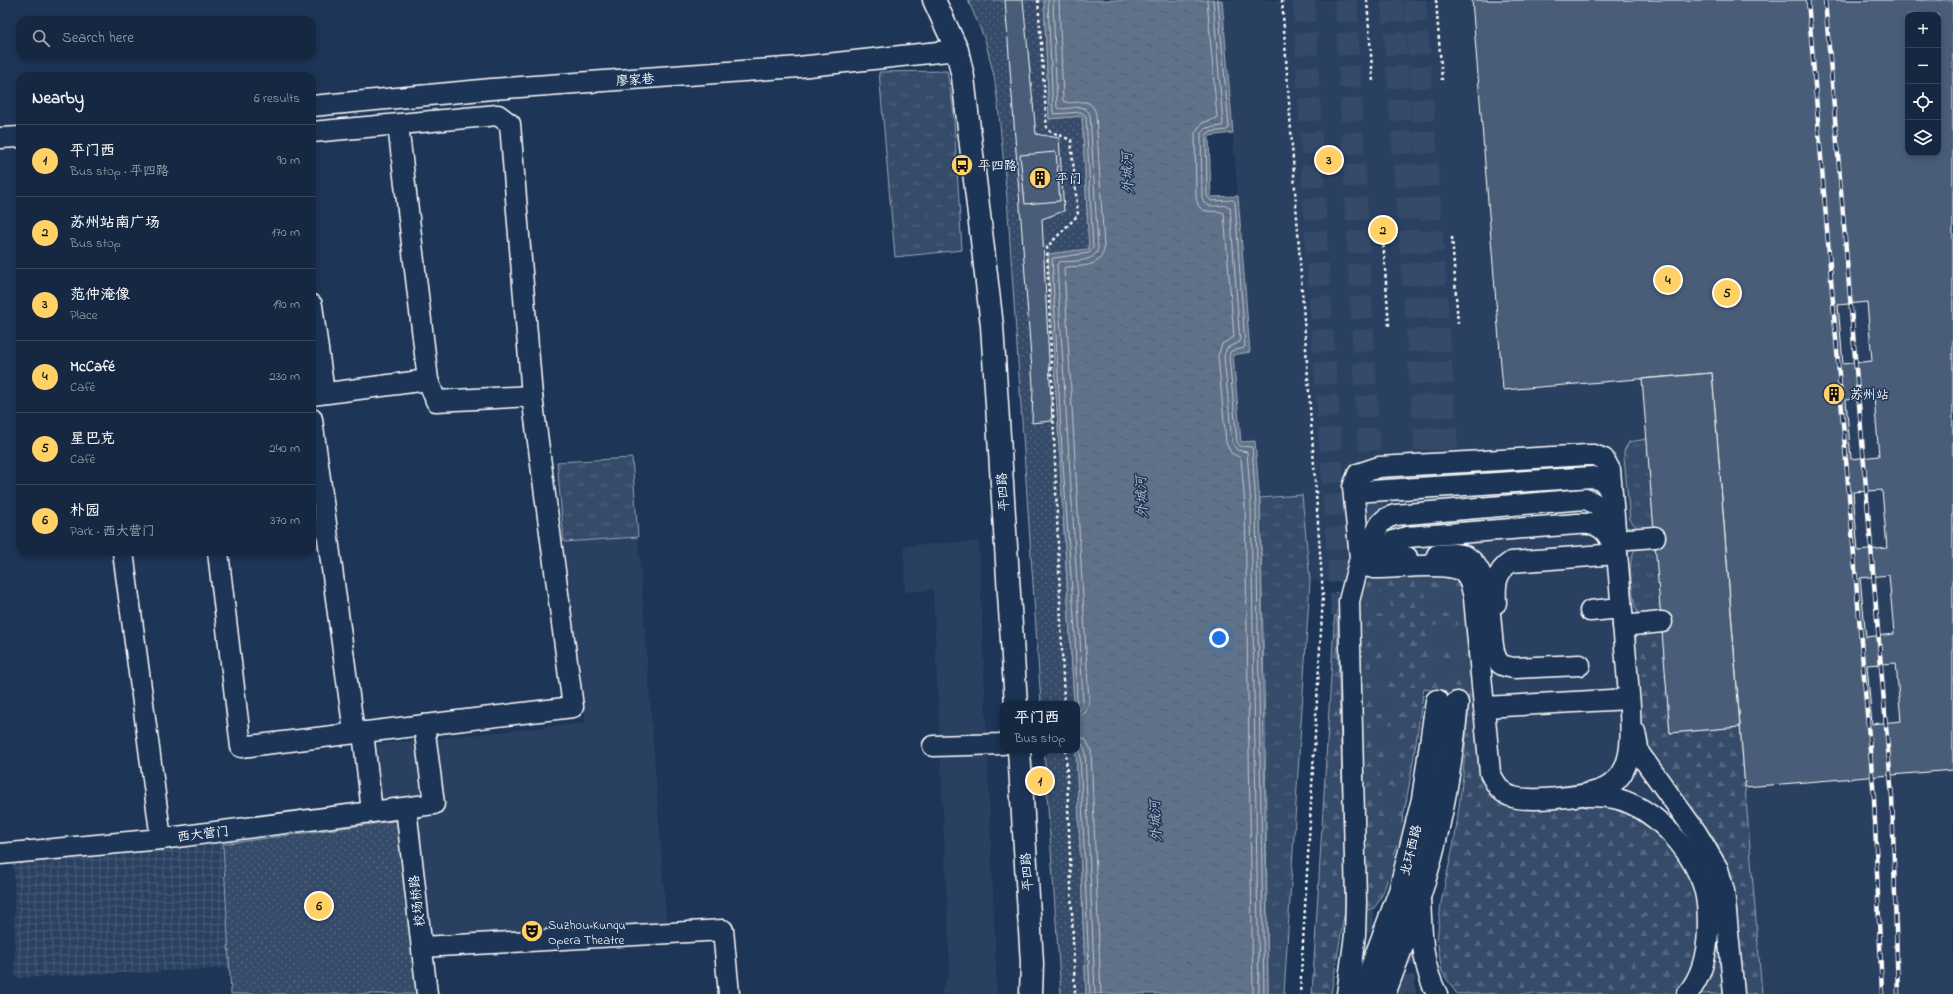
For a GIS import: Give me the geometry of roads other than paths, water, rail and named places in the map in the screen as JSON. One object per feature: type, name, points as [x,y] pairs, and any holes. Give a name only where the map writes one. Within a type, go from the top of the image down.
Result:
[{"type":"main road","name":"平四路","points":[[934,0],[958,50],[963,77],[992,326],[1016,701]]},
{"type":"main road","name":"北环西路","points":[[1362,994],[1400,890],[1447,702],[1453,743],[1444,802],[1420,895],[1384,994]]},
{"type":"main road","name":"平四路","points":[[1018,753],[1032,963],[1031,994]]},
{"type":"street","name":"廖家巷","points":[[316,106],[492,89],[799,67],[958,50]]},
{"type":"street","points":[[218,556],[241,746],[573,707],[532,396],[510,124],[498,115],[316,132]]},
{"type":"street","points":[[398,125],[428,380],[436,401],[532,396]]},
{"type":"street","points":[[0,138],[16,137]]},
{"type":"street","points":[[316,364],[318,394],[428,380]]},
{"type":"street","points":[[316,446],[358,732],[372,812]]},
{"type":"street","points":[[1347,994],[1355,935],[1356,902],[1356,820],[1349,601],[1360,558],[1354,492],[1354,482],[1358,474],[1373,468],[1594,455],[1604,459],[1609,465],[1612,496],[1629,703],[1629,751],[1627,762],[1621,773],[1606,788],[1599,791],[1576,795],[1529,799],[1512,797],[1498,787],[1490,773],[1474,598],[1468,578],[1463,572],[1446,566],[1382,558]]},
{"type":"street","points":[[1382,558],[1393,540],[1407,537],[1591,523],[1596,524],[1605,531],[1616,547]]},
{"type":"street","points":[[1360,558],[1366,566],[1382,558],[1455,554],[1467,557],[1475,565],[1483,578],[1488,601],[1494,654],[1498,662],[1504,666],[1525,668],[1580,662],[1514,661],[1504,652],[1496,608],[1495,589],[1497,574],[1503,567],[1511,562],[1521,560],[1616,547],[1655,537]]},
{"type":"street","points":[[125,556],[161,839]]},
{"type":"street","points":[[1590,611],[1662,622]]},
{"type":"street","points":[[1484,707],[1629,703]]},
{"type":"street","points":[[1629,703],[1639,753],[1696,832],[1718,869],[1724,891],[1734,994]]},
{"type":"street","name":"西大营门","points":[[0,854],[161,839],[434,804],[424,725]]},
{"type":"street","points":[[933,746],[1000,744]]},
{"type":"street","points":[[1576,795],[1608,797],[1634,806],[1664,827],[1691,860],[1701,878],[1705,895],[1708,938],[1703,967],[1687,994]]},
{"type":"street","name":"校场桥路","points":[[406,808],[427,994]]},
{"type":"street","points":[[1420,895],[1422,939],[1427,971],[1437,994]]},
{"type":"street","points":[[422,947],[723,930],[729,994]]},
{"type":"water","name":"外城河","points":[[1044,0],[1222,0],[1233,133],[1209,136],[1211,197],[1238,196],[1250,352],[1233,355],[1241,442],[1255,441],[1260,506],[1268,994],[1086,994],[1076,753],[1080,753],[1080,701],[1074,701],[1048,254],[1089,249],[1082,116],[1049,119]]},
{"type":"tunnel","points":[[1304,0],[1317,254],[1343,624]]},
{"type":"tunnel","points":[[1346,0],[1365,380],[1398,893]]},
{"type":"tunnel","points":[[1392,0],[1437,600],[1439,653],[1437,701]]},
{"type":"tunnel","points":[[1415,0],[1458,603],[1457,703]]},
{"type":"tunnel","points":[[1362,911],[1367,983]]},
{"type":"tunnel","points":[[1401,943],[1405,994]]},
{"type":"railway","points":[[1808,0],[1874,798],[1882,994]]},
{"type":"railway","points":[[1825,0],[1892,797],[1898,994]]},
{"type":"place","name":"范仲淹像","points":[[1329,160]]},
{"type":"place","name":"平四路","points":[[962,165]]},
{"type":"place","name":"平门","points":[[1040,178]]},
{"type":"place","name":"苏州站南广场","points":[[1383,230]]},
{"type":"place","name":"McCafé","points":[[1668,280]]},
{"type":"place","name":"星巴克","points":[[1727,293]]},
{"type":"place","name":"苏州站","points":[[1834,394]]},
{"type":"place","name":"平门西","points":[[1040,781]]},
{"type":"place","name":"朴园","points":[[319,906]]},
{"type":"place","name":"Suzhou Kunqu Opera Theatre","points":[[532,931]]}]
